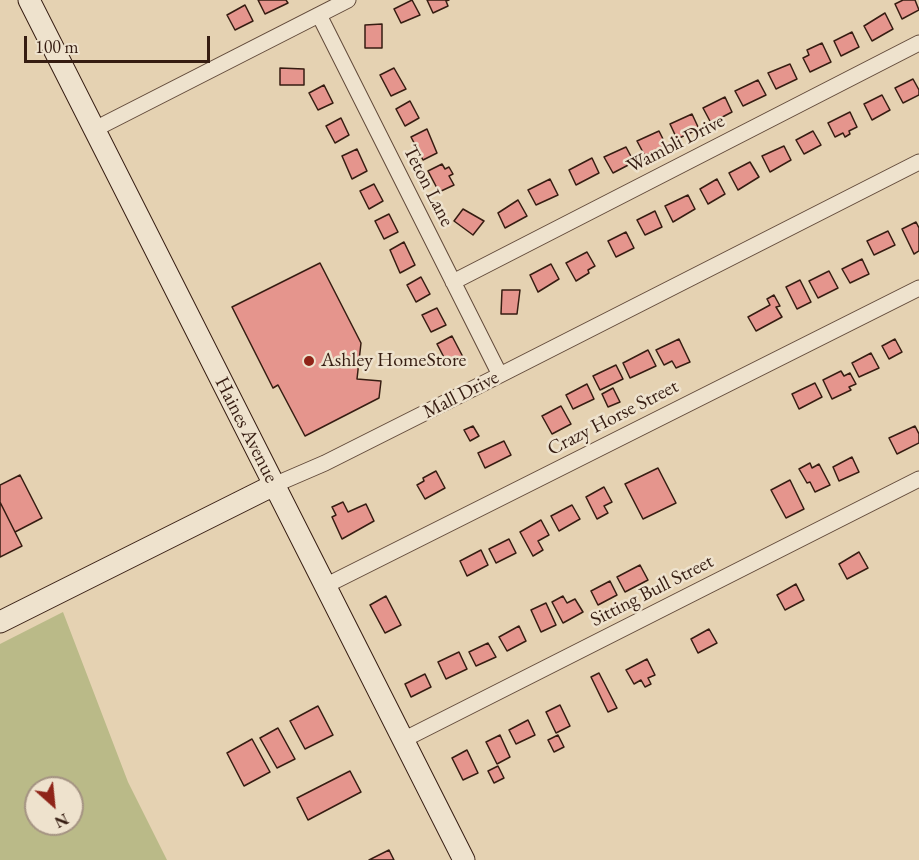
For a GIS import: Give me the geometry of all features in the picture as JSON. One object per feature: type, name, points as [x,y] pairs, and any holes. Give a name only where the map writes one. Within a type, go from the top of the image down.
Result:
[{"type":"main road","name":"Haines Avenue","points":[[29,0],[464,860]]},
{"type":"main road","name":"Mall Drive","points":[[0,622],[274,485]]},
{"type":"street","points":[[95,129],[348,0]]},
{"type":"street","name":"Teton Lane","points":[[319,15],[500,375]]},
{"type":"street","name":"Wambli Drive","points":[[453,282],[919,43]]},
{"type":"street","name":"Mall Drive","points":[[274,485],[325,463],[919,162]]},
{"type":"street","name":"Crazy Horse Street","points":[[325,586],[919,288]]},
{"type":"street","name":"Sitting Bull Street","points":[[403,740],[919,479]]},
{"type":"green space","points":[[63,612],[128,782],[167,860],[0,860],[0,644]]},
{"type":"building","points":[[258,0],[286,0],[288,3],[265,14]]},
{"type":"building","points":[[412,0],[420,15],[401,23],[394,9]]},
{"type":"building","points":[[427,0],[449,0],[446,1],[448,6],[433,13]]},
{"type":"building","points":[[903,0],[915,0],[919,10],[902,19],[895,4]]},
{"type":"building","points":[[245,5],[253,21],[235,30],[227,15]]},
{"type":"building","points":[[885,13],[893,29],[872,41],[864,26]]},
{"type":"building","points":[[382,24],[382,48],[365,48],[365,25]]},
{"type":"building","points":[[852,32],[859,47],[841,56],[834,41]]},
{"type":"building","points":[[822,43],[831,62],[810,72],[803,58],[809,55],[807,50]]},
{"type":"building","points":[[790,64],[797,79],[776,89],[768,73]]},
{"type":"building","points":[[280,68],[304,69],[304,85],[280,85]]},
{"type":"building","points":[[394,68],[406,89],[391,96],[380,75]]},
{"type":"building","points":[[913,79],[919,95],[903,103],[895,88]]},
{"type":"building","points":[[758,80],[766,95],[743,106],[735,91]]},
{"type":"building","points":[[324,85],[333,103],[318,110],[309,93]]},
{"type":"building","points":[[882,95],[890,110],[872,120],[864,104]]},
{"type":"building","points":[[725,97],[732,112],[711,123],[703,108]]},
{"type":"building","points":[[410,101],[419,118],[405,126],[396,109]]},
{"type":"building","points":[[850,112],[857,127],[849,131],[850,134],[845,137],[843,133],[835,137],[828,123]]},
{"type":"building","points":[[692,114],[699,129],[677,139],[670,124]]},
{"type":"building","points":[[341,118],[349,135],[335,143],[326,126]]},
{"type":"building","points":[[427,129],[437,153],[423,160],[411,137]]},
{"type":"building","points":[[659,131],[666,145],[645,156],[637,141]]},
{"type":"building","points":[[813,131],[821,145],[804,154],[796,140]]},
{"type":"building","points":[[784,146],[791,160],[770,172],[762,156]]},
{"type":"building","points":[[626,147],[634,162],[613,173],[604,157]]},
{"type":"building","points":[[357,149],[367,171],[352,179],[342,156]]},
{"type":"building","points":[[592,158],[599,173],[576,185],[569,170]]},
{"type":"building","points":[[750,162],[759,177],[738,190],[729,173]]},
{"type":"building","points":[[442,164],[445,169],[449,167],[453,174],[449,176],[454,185],[439,192],[428,171]]},
{"type":"building","points":[[550,179],[558,195],[536,205],[528,190]]},
{"type":"building","points":[[717,179],[725,194],[708,204],[700,189]]},
{"type":"building","points":[[374,184],[383,201],[369,209],[360,191]]},
{"type":"building","points":[[688,195],[695,209],[673,222],[665,206]]},
{"type":"building","points":[[518,200],[527,216],[505,228],[498,213]]},
{"type":"building","points":[[463,209],[484,221],[473,235],[454,221]]},
{"type":"building","points":[[655,211],[662,227],[645,235],[637,220]]},
{"type":"building","points":[[389,214],[398,232],[384,239],[375,221]]},
{"type":"building","points":[[916,222],[919,228],[919,251],[914,254],[902,229]]},
{"type":"building","points":[[888,231],[895,245],[874,255],[867,241]]},
{"type":"building","points":[[626,232],[634,248],[616,257],[608,241]]},
{"type":"building","points":[[404,242],[415,265],[400,273],[390,250]]},
{"type":"building","points":[[587,252],[595,266],[576,281],[566,263]]},
{"type":"building","points":[[862,259],[869,274],[850,283],[842,269]]},
{"type":"building","name":"Ashley HomeStore","points":[[320,263],[361,343],[357,379],[381,381],[379,398],[305,436],[278,385],[273,388],[232,307]]},
{"type":"building","points":[[551,264],[559,279],[538,292],[530,275]]},
{"type":"building","points":[[829,271],[838,288],[818,298],[809,281]]},
{"type":"building","points":[[421,277],[430,294],[416,302],[407,285]]},
{"type":"building","points":[[800,280],[811,302],[797,309],[786,287]]},
{"type":"building","points":[[502,290],[520,290],[517,314],[501,314]]},
{"type":"building","points":[[774,295],[780,306],[776,307],[782,317],[756,331],[748,317],[770,305],[767,299]]},
{"type":"building","points":[[437,308],[446,325],[431,332],[422,315]]},
{"type":"building","points":[[452,336],[463,357],[448,365],[437,344]]},
{"type":"building","points":[[679,339],[690,362],[676,368],[672,361],[664,365],[656,350]]},
{"type":"building","points":[[895,339],[902,352],[889,359],[882,346]]},
{"type":"building","points":[[648,350],[656,366],[630,378],[623,363]]},
{"type":"building","points":[[871,353],[879,368],[859,377],[852,363]]},
{"type":"building","points":[[616,365],[623,379],[600,390],[593,376]]},
{"type":"building","points":[[841,371],[844,376],[850,373],[856,384],[849,387],[851,390],[832,399],[823,380]]},
{"type":"building","points":[[815,383],[822,397],[799,409],[792,394]]},
{"type":"building","points":[[587,384],[594,399],[573,409],[566,395]]},
{"type":"building","points":[[613,388],[620,402],[608,407],[602,394]]},
{"type":"building","points":[[561,406],[571,424],[552,434],[542,416]]},
{"type":"building","points":[[473,426],[479,436],[470,441],[464,430]]},
{"type":"building","points":[[915,426],[919,434],[919,443],[897,454],[889,438]]},
{"type":"building","points":[[504,441],[511,455],[485,468],[478,453]]},
{"type":"building","points":[[852,457],[859,472],[839,481],[833,467]]},
{"type":"building","points":[[810,463],[812,468],[819,464],[830,485],[815,492],[799,469]]},
{"type":"building","points":[[658,468],[676,503],[643,519],[625,484]]},
{"type":"building","points":[[436,471],[445,488],[425,499],[417,485],[424,481],[423,478]]},
{"type":"building","points":[[20,475],[42,518],[15,532],[0,502],[0,485]]},
{"type":"building","points":[[790,480],[804,509],[786,518],[771,490]]},
{"type":"building","points":[[604,487],[612,502],[604,506],[608,513],[597,519],[586,497]]},
{"type":"building","points":[[0,502],[22,546],[0,557]]},
{"type":"building","points":[[343,502],[348,512],[366,504],[374,521],[342,539],[332,517],[336,515],[332,507]]},
{"type":"building","points":[[572,505],[580,519],[559,531],[551,516]]},
{"type":"building","points":[[541,520],[549,535],[538,541],[543,550],[533,556],[520,532]]},
{"type":"building","points":[[509,539],[516,553],[496,563],[489,549]]},
{"type":"building","points":[[481,550],[488,565],[467,576],[460,561]]},
{"type":"building","points":[[859,552],[868,568],[847,579],[839,564]]},
{"type":"building","points":[[640,565],[648,580],[625,592],[617,577]]},
{"type":"building","points":[[610,581],[617,595],[598,605],[591,591]]},
{"type":"building","points":[[796,584],[804,600],[785,610],[777,595]]},
{"type":"building","points":[[386,596],[401,625],[385,633],[370,605]]},
{"type":"building","points":[[563,596],[567,603],[575,599],[583,612],[563,623],[552,602]]},
{"type":"building","points":[[546,603],[556,625],[541,632],[531,610]]},
{"type":"building","points":[[519,626],[526,641],[507,651],[499,637]]},
{"type":"building","points":[[709,629],[717,643],[698,653],[691,639]]},
{"type":"building","points":[[488,643],[496,657],[476,666],[469,652]]},
{"type":"building","points":[[459,652],[467,669],[446,679],[438,662]]},
{"type":"building","points":[[647,659],[655,675],[648,678],[651,684],[645,687],[641,680],[634,684],[626,670]]},
{"type":"building","points":[[599,673],[617,708],[608,712],[591,677]]},
{"type":"building","points":[[425,674],[431,687],[411,697],[405,684]]},
{"type":"building","points":[[560,705],[570,726],[556,733],[546,712]]},
{"type":"building","points":[[318,706],[333,735],[305,749],[290,721]]},
{"type":"building","points":[[528,720],[535,735],[516,744],[509,730]]},
{"type":"building","points":[[278,728],[295,759],[277,768],[260,738]]},
{"type":"building","points":[[500,735],[510,757],[497,764],[486,742]]},
{"type":"building","points":[[558,735],[564,747],[554,752],[548,740]]},
{"type":"building","points":[[252,739],[270,772],[244,786],[227,753]]},
{"type":"building","points":[[467,750],[478,773],[463,780],[452,758]]},
{"type":"building","points":[[498,766],[504,778],[494,783],[488,771]]},
{"type":"building","points":[[350,771],[361,792],[308,820],[297,798]]},
{"type":"building","points":[[389,850],[394,860],[369,860]]},
{"type":"place","name":"Ashley HomeStore","points":[[309,361]]}]
